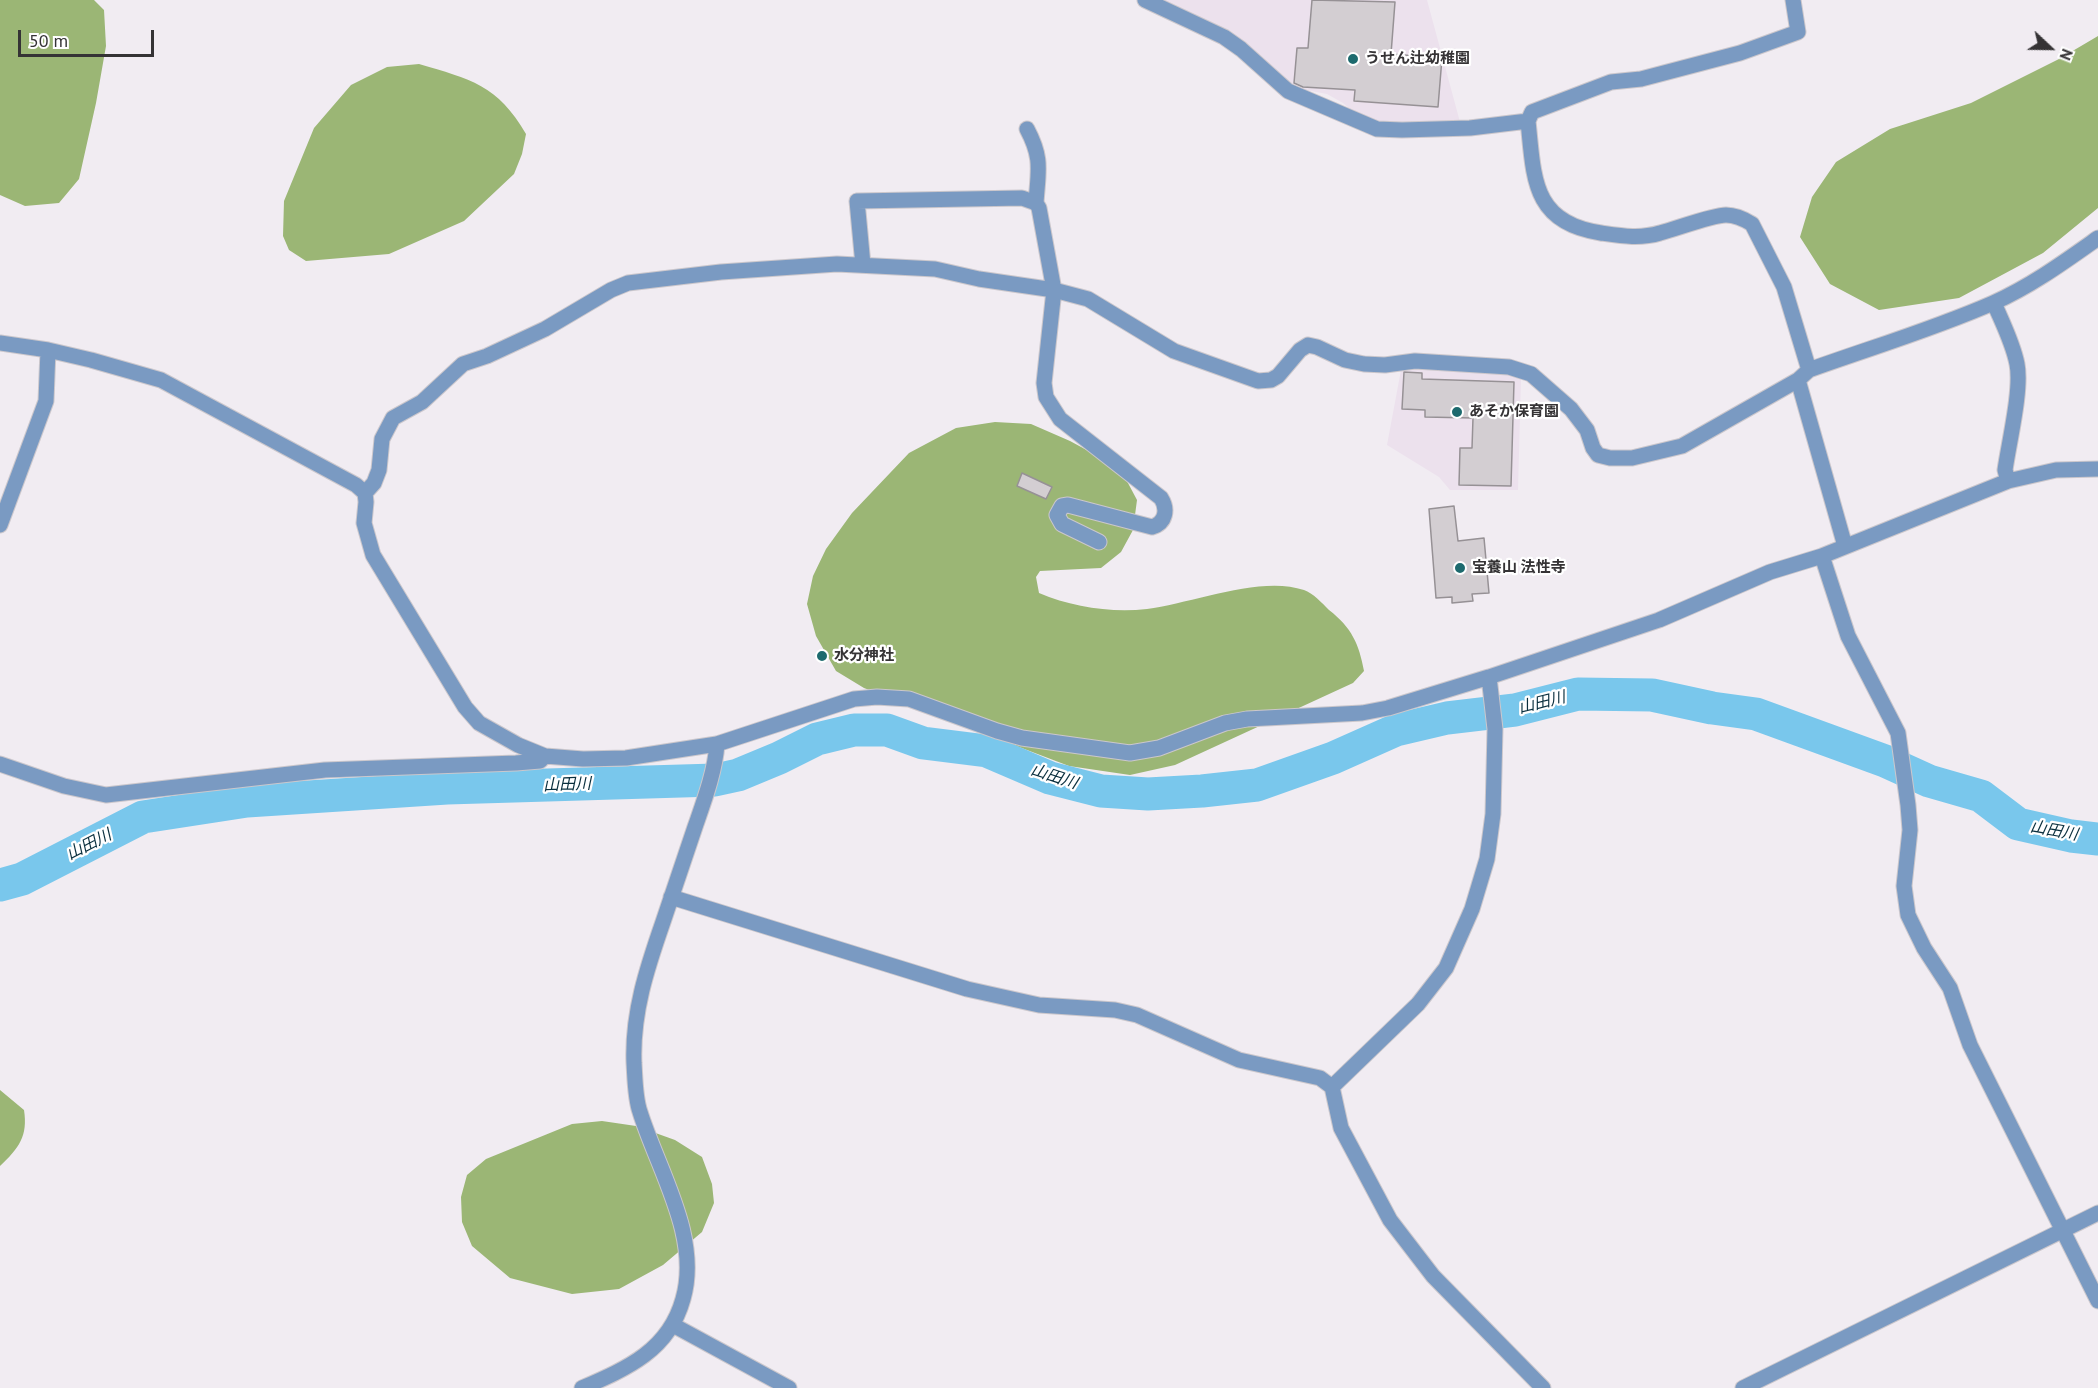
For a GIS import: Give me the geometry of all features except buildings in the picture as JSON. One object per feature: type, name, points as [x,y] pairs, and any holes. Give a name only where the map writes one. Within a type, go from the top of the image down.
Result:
[{"type":"street","points":[[1145,0],[1224,37],[1288,91],[1377,129],[1470,128],[1528,121]]},
{"type":"street","points":[[1793,0],[1798,32],[1740,53],[1641,79],[1611,82],[1533,112],[1528,121],[1533,172],[1538,189],[1557,216],[1580,230],[1634,238],[1657,234],[1724,214],[1735,216],[1752,224],[1784,287],[1845,546]]},
{"type":"street","points":[[1027,129],[1036,146],[1039,158],[1035,203]]},
{"type":"street","points":[[863,265],[857,201],[1022,198],[1035,203],[1039,208],[1053,290],[1044,383],[1046,397],[1060,419],[1161,498],[1165,504],[1165,516],[1158,525],[1152,527],[1068,505],[1062,506],[1057,515],[1062,524],[1099,542]]},
{"type":"street","points":[[2098,238],[2040,279],[1994,303],[1804,375],[1682,446],[1632,458],[1610,458],[1599,455],[1593,448],[1587,430],[1571,409],[1531,374],[1509,367],[1415,361],[1385,365],[1364,364],[1345,360],[1308,345],[1300,350],[1278,376],[1271,380],[1258,381],[1174,351],[1088,299],[1053,290],[979,279],[935,269],[837,264],[721,272],[627,283],[545,329],[487,356],[463,364],[422,402],[393,418],[382,439],[379,471],[374,483],[365,493],[364,523],[373,555],[465,707],[479,723],[494,733],[545,756],[583,759],[626,758],[717,751],[854,699],[877,697],[909,699],[1022,738],[1130,753],[1159,748],[1225,723],[1246,719],[1362,713],[1491,684],[1659,620],[1770,572],[1822,556],[2008,481],[2056,470],[2098,469]]},
{"type":"street","points":[[1994,303],[2018,364],[2019,380],[2005,470],[2008,481]]},
{"type":"street","points":[[0,343],[48,350],[161,380],[356,485],[365,493]]},
{"type":"street","points":[[0,525],[46,401],[48,350]]},
{"type":"street","points":[[1822,556],[1848,636],[1898,734],[1910,830],[1904,886],[1908,915],[1924,948],[1950,988],[1970,1045],[2098,1300]]},
{"type":"street","points":[[1332,1087],[1418,1004],[1446,968],[1472,909],[1487,860],[1493,814],[1495,729],[1491,684]]},
{"type":"street","points":[[582,1388],[637,1361],[659,1345],[673,1325],[684,1296],[687,1273],[686,1245],[680,1218],[639,1110],[634,1063],[635,1022],[642,983],[702,807],[717,751]]},
{"type":"street","points":[[0,764],[64,786],[106,795],[325,770],[533,762],[540,761],[545,756]]},
{"type":"street","points":[[671,897],[967,989],[1039,1005],[1115,1010],[1137,1015],[1239,1060],[1320,1078],[1332,1087],[1341,1128],[1390,1220],[1433,1276],[1543,1388]]},
{"type":"street","points":[[1743,1388],[2098,1213]]},
{"type":"street","points":[[673,1325],[789,1388]]},
{"type":"shaded area","name":"うせん辻幼稚園","points":[[1164,0],[1427,0],[1460,122],[1392,125],[1368,120],[1327,94],[1295,88],[1230,31]]},
{"type":"shaded area","name":"あそか保育園","points":[[1412,367],[1510,375],[1521,379],[1518,490],[1450,490],[1439,477],[1387,445],[1401,370]]},
{"type":"green space","points":[[0,0],[94,0],[104,10],[106,46],[79,179],[59,203],[25,206],[0,195]]},
{"type":"green space","points":[[2098,36],[2098,208],[2043,253],[1959,298],[1879,310],[1830,284],[1800,237],[1812,197],[1836,162],[1890,129],[1971,103],[2059,59]]},
{"type":"green space","points":[[419,64],[453,74],[481,86],[505,104],[526,134],[522,154],[514,174],[464,221],[389,254],[306,261],[289,250],[283,236],[284,201],[314,128],[351,85],[387,67]]},
{"type":"green space","points":[[995,422],[1031,424],[1070,441],[1120,468],[1137,500],[1133,530],[1121,552],[1101,568],[1040,571],[1036,577],[1039,593],[1092,608],[1133,610],[1165,606],[1247,588],[1287,586],[1304,590],[1317,598],[1349,630],[1360,653],[1364,671],[1353,683],[1175,765],[1130,775],[1069,766],[864,688],[836,671],[816,636],[807,604],[813,576],[826,549],[852,513],[909,453],[956,428]]},
{"type":"green space","points":[[0,1090],[24,1110],[25,1127],[21,1141],[0,1166]]},
{"type":"green space","points":[[602,1121],[636,1126],[675,1140],[702,1157],[712,1184],[714,1203],[702,1232],[663,1265],[619,1289],[572,1294],[510,1278],[472,1246],[462,1222],[461,1197],[467,1175],[486,1159],[572,1124]]},
{"type":"waterway","name":"山田川","points":[[0,885],[22,879],[143,817],[247,801],[447,788],[715,780],[738,775],[817,739],[854,730],[887,730],[923,743],[987,751],[1050,778],[1101,791],[1148,794],[1202,791],[1257,785],[1333,758],[1396,730],[1447,718],[1515,710],[1578,694],[1652,695],[1712,708],[1756,714],[1885,761],[1929,781],[1981,796],[2018,824],[2071,836],[2098,839]]},
{"type":"place","name":"うせん辻幼稚園","points":[[1353,59]]},
{"type":"place","name":"あそか保育園","points":[[1457,412]]},
{"type":"place","name":"宝養山 法性寺","points":[[1460,568]]},
{"type":"place","name":"水分神社","points":[[822,656]]}]
